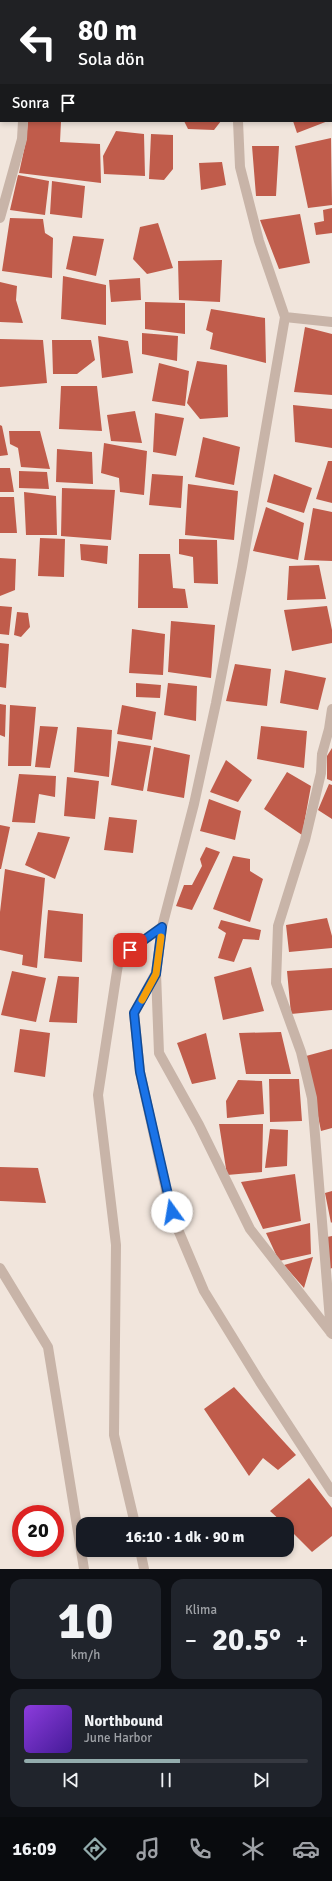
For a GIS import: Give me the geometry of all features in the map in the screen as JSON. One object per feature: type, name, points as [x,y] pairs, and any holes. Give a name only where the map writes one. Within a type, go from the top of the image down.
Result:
[{"type":"street","points":[[0,218],[22,139],[24,122]]},
{"type":"street","points":[[238,122],[240,167],[259,241],[285,317],[242,567],[216,703],[194,804],[162,927],[156,974],[159,1053],[199,1125],[250,1229],[332,1334]]},
{"type":"street","points":[[285,317],[332,322]]},
{"type":"street","points":[[332,709],[329,729],[322,754],[320,781],[305,840],[278,926],[276,983],[301,1052],[312,1098],[332,1334]]},
{"type":"street","points":[[133,1517],[114,1435],[116,1245],[98,1095],[119,958],[162,927]]},
{"type":"street","points":[[156,974],[134,1013],[140,1072],[172,1212],[204,1291],[260,1382],[332,1492]]},
{"type":"street","points":[[0,1268],[48,1347],[84,1569]]},
{"type":"street","points":[[141,1557],[144,1569]]},
{"type":"building","points":[[28,122],[61,122],[60,142],[100,144],[101,183],[19,173],[26,141]]},
{"type":"building","points":[[184,122],[220,122],[214,130],[188,129]]},
{"type":"building","points":[[293,122],[325,122],[297,133]]},
{"type":"building","points":[[116,131],[144,134],[145,176],[104,174],[103,156]]},
{"type":"building","points":[[151,134],[173,135],[173,169],[164,180],[149,179]]},
{"type":"building","points":[[331,138],[332,205],[308,208],[295,146]]},
{"type":"building","points":[[252,146],[279,146],[276,196],[256,196]]},
{"type":"building","points":[[222,162],[226,185],[201,190],[199,163]]},
{"type":"building","points":[[18,175],[49,181],[45,215],[10,210]]},
{"type":"building","points":[[52,181],[85,186],[82,218],[50,214]]},
{"type":"building","points":[[332,208],[332,233],[316,235],[314,223],[324,221],[323,210]]},
{"type":"building","points":[[300,214],[310,263],[279,269],[260,220]]},
{"type":"building","points":[[10,218],[43,219],[45,233],[53,238],[52,278],[2,271]]},
{"type":"building","points":[[158,223],[173,268],[147,274],[133,259],[140,227]]},
{"type":"building","points":[[73,236],[104,239],[96,276],[66,269]]},
{"type":"building","points":[[222,260],[220,302],[179,300],[178,261]]},
{"type":"building","points":[[63,276],[106,285],[106,325],[61,319]]},
{"type":"building","points":[[140,278],[141,300],[111,302],[109,280]]},
{"type":"building","points":[[0,282],[17,286],[16,300],[23,323],[0,322]]},
{"type":"building","points":[[145,302],[185,303],[185,334],[145,329]]},
{"type":"building","points":[[211,309],[265,318],[266,363],[210,349],[213,333],[206,330]]},
{"type":"building","points":[[305,327],[332,334],[332,395],[294,392]]},
{"type":"building","points":[[142,333],[178,336],[177,361],[142,354]]},
{"type":"building","points":[[98,336],[128,341],[133,373],[102,378]]},
{"type":"building","points":[[0,339],[43,340],[47,383],[0,387]]},
{"type":"building","points":[[52,340],[91,340],[95,360],[77,374],[53,374]]},
{"type":"building","points":[[197,361],[227,365],[228,417],[200,419],[187,403]]},
{"type":"building","points":[[159,363],[189,371],[185,406],[152,401]]},
{"type":"building","points":[[61,386],[97,386],[102,431],[59,429]]},
{"type":"building","points":[[293,405],[332,409],[332,448],[295,442]]},
{"type":"building","points":[[135,411],[142,443],[111,441],[107,415]]},
{"type":"building","points":[[155,413],[184,418],[176,456],[153,452]]},
{"type":"building","points":[[0,425],[2,426],[8,455],[0,456]]},
{"type":"building","points":[[9,431],[40,431],[50,469],[21,467],[18,448],[10,444]]},
{"type":"building","points":[[203,437],[240,447],[234,485],[195,477]]},
{"type":"building","points":[[104,443],[147,451],[144,495],[120,492],[119,478],[101,473]]},
{"type":"building","points":[[57,449],[92,452],[93,484],[56,482]]},
{"type":"building","points":[[328,461],[332,461],[332,503],[316,499]]},
{"type":"building","points":[[0,468],[10,468],[14,492],[0,492]]},
{"type":"building","points":[[19,471],[47,472],[49,489],[19,488]]},
{"type":"building","points":[[152,474],[183,476],[181,508],[149,505]]},
{"type":"building","points":[[274,474],[312,488],[304,513],[267,502]]},
{"type":"building","points":[[188,484],[238,491],[234,540],[185,535]]},
{"type":"building","points":[[62,488],[115,490],[111,540],[61,536]]},
{"type":"building","points":[[24,492],[56,496],[57,535],[26,535]]},
{"type":"building","points":[[0,497],[14,497],[17,533],[0,533]]},
{"type":"building","points":[[266,507],[304,523],[298,560],[253,551]]},
{"type":"building","points":[[313,508],[332,512],[332,561],[304,560]]},
{"type":"building","points":[[40,538],[65,539],[64,577],[38,576]]},
{"type":"building","points":[[179,539],[217,540],[218,584],[194,583],[193,557],[179,554]]},
{"type":"building","points":[[80,544],[108,546],[107,564],[81,560]]},
{"type":"building","points":[[139,554],[170,554],[173,588],[185,589],[188,608],[138,608]]},
{"type":"building","points":[[0,558],[16,559],[15,590],[0,596]]},
{"type":"building","points":[[319,565],[326,599],[287,600],[289,566]]},
{"type":"building","points":[[0,606],[12,607],[9,635],[0,634]]},
{"type":"building","points":[[327,606],[332,630],[332,643],[292,651],[284,610]]},
{"type":"building","points":[[17,612],[28,613],[30,627],[21,637],[14,635]]},
{"type":"building","points":[[171,621],[215,625],[211,678],[168,672]]},
{"type":"building","points":[[132,629],[165,634],[163,675],[129,673]]},
{"type":"building","points":[[0,643],[9,644],[6,688],[0,687]]},
{"type":"building","points":[[235,664],[271,669],[267,706],[226,701]]},
{"type":"building","points":[[285,670],[326,678],[318,710],[280,703]]},
{"type":"building","points":[[136,683],[161,685],[160,698],[136,697]]},
{"type":"building","points":[[168,683],[197,686],[196,721],[164,715]]},
{"type":"building","points":[[0,704],[6,705],[5,737],[0,735]]},
{"type":"building","points":[[10,705],[36,707],[31,766],[8,766]]},
{"type":"building","points":[[122,705],[156,712],[152,740],[117,734]]},
{"type":"building","points":[[40,726],[58,727],[50,768],[35,767]]},
{"type":"building","points":[[261,726],[307,731],[304,768],[257,759]]},
{"type":"building","points":[[77,727],[112,730],[109,777],[74,772]]},
{"type":"building","points":[[118,741],[151,746],[143,791],[111,785]]},
{"type":"building","points":[[154,747],[190,755],[184,798],[147,791]]},
{"type":"building","points":[[332,748],[332,781],[327,779],[327,756]]},
{"type":"building","points":[[226,760],[252,780],[238,802],[210,792]]},
{"type":"building","points":[[287,772],[311,786],[302,835],[264,809]]},
{"type":"building","points":[[19,774],[56,776],[55,797],[39,794],[35,823],[12,822]]},
{"type":"building","points":[[67,777],[99,781],[95,819],[64,816]]},
{"type":"building","points":[[329,784],[332,785],[332,819],[318,810]]},
{"type":"building","points":[[209,799],[241,811],[235,840],[200,831]]},
{"type":"building","points":[[109,817],[137,820],[133,853],[104,850]]},
{"type":"building","points":[[0,825],[10,827],[1,869],[0,869]]},
{"type":"building","points":[[38,832],[70,837],[55,879],[25,865]]},
{"type":"building","points":[[206,847],[220,852],[192,910],[176,906],[184,885],[192,885],[202,866],[200,859]]},
{"type":"building","points":[[233,856],[250,859],[250,871],[263,879],[250,922],[213,909]]},
{"type":"building","points":[[5,869],[45,878],[37,968],[22,965],[23,955],[0,950],[0,912]]},
{"type":"building","points":[[48,910],[83,914],[82,962],[44,958]]},
{"type":"building","points":[[327,918],[332,936],[332,948],[289,952],[286,925]]},
{"type":"building","points":[[221,920],[261,930],[259,940],[243,939],[234,962],[218,958],[226,933],[218,928]]},
{"type":"building","points":[[251,967],[264,1011],[223,1020],[214,977]]},
{"type":"building","points":[[332,968],[332,1010],[291,1014],[287,971]]},
{"type":"building","points":[[12,971],[46,978],[36,1022],[1,1015]]},
{"type":"building","points":[[58,976],[79,977],[77,1023],[49,1022]]},
{"type":"building","points":[[20,1029],[50,1033],[45,1077],[14,1072]]},
{"type":"building","points":[[281,1032],[291,1074],[246,1074],[239,1033]]},
{"type":"building","points":[[206,1033],[216,1079],[192,1084],[177,1043]]},
{"type":"building","points":[[332,1049],[332,1128],[321,1131],[306,1056]]},
{"type":"building","points":[[269,1079],[299,1079],[302,1121],[270,1122]]},
{"type":"building","points":[[238,1080],[262,1081],[264,1114],[227,1118],[226,1101]]},
{"type":"building","points":[[219,1124],[263,1124],[262,1172],[227,1175]]},
{"type":"building","points":[[270,1129],[288,1130],[287,1166],[265,1168]]},
{"type":"building","points":[[0,1167],[38,1168],[46,1203],[0,1201]]},
{"type":"building","points":[[295,1174],[301,1221],[263,1229],[241,1182]]},
{"type":"building","points":[[332,1191],[332,1222],[331,1223],[325,1193]]},
{"type":"building","points":[[310,1223],[311,1254],[279,1261],[266,1233]]},
{"type":"building","points":[[332,1236],[332,1268],[330,1269],[327,1237]]},
{"type":"building","points":[[313,1257],[304,1288],[284,1265]]},
{"type":"building","points":[[234,1387],[296,1455],[278,1470],[263,1458],[249,1476],[204,1409]]},
{"type":"building","points":[[309,1478],[332,1508],[332,1536],[312,1552],[294,1534],[294,1517],[276,1517],[270,1511]]},
{"type":"slow traffic","points":[[142,1000],[156,974],[161,937]]},
{"type":"route","points":[[130,950],[162,927],[156,974],[134,1013],[140,1072],[172,1212]]}]
